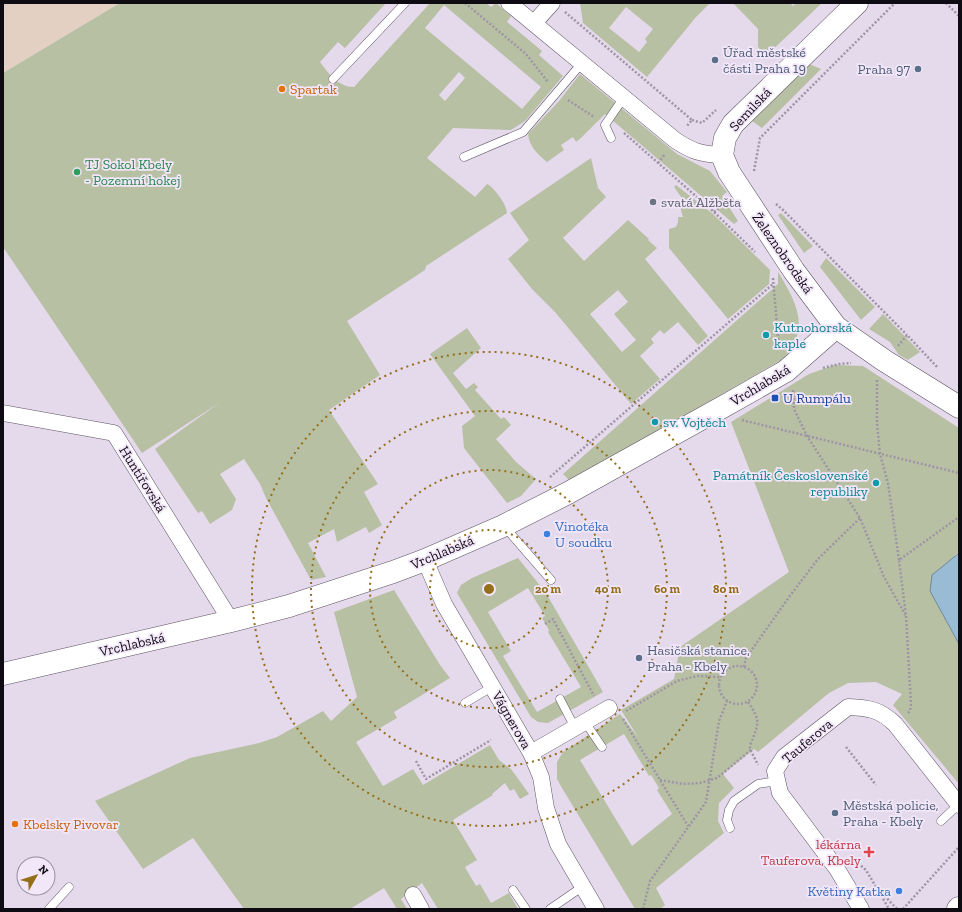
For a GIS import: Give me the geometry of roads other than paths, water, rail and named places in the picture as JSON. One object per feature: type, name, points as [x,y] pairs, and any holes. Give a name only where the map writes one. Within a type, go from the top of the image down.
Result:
[{"type":"street","points":[[509,3],[675,140],[689,149],[705,154],[722,155]]},
{"type":"street","points":[[534,23],[552,3]]},
{"type":"street","name":"Semilská","points":[[722,155],[725,138],[733,124],[857,3]]},
{"type":"street","name":"Železnobrodská","points":[[722,155],[729,172],[740,191],[794,271],[836,327],[885,361],[959,407]]},
{"type":"street","name":"Vrchlabská","points":[[3,674],[289,606],[425,560],[503,526],[568,493],[786,371],[836,327]]},
{"type":"street","name":"Huntířovská","points":[[3,413],[114,433],[231,621]]},
{"type":"street","name":"Vágnerova","points":[[425,560],[444,604],[531,753],[541,777],[546,808],[558,844],[596,909]]},
{"type":"street","points":[[531,753],[580,725],[603,704]]},
{"type":"street","name":"Tauferova","points":[[861,909],[837,869],[780,793],[774,771],[784,757],[848,707],[867,708],[885,715],[895,724],[959,805]]},
{"type":"street","points":[[413,895],[421,909]]},
{"type":"lane","points":[[333,80],[405,3]]},
{"type":"lane","points":[[464,157],[523,132],[582,62]]},
{"type":"lane","points":[[611,138],[605,125],[624,97]]},
{"type":"lane","points":[[503,526],[551,580]]},
{"type":"lane","points":[[465,703],[492,687]]},
{"type":"lane","points":[[560,699],[580,725],[602,747]]},
{"type":"lane","points":[[730,828],[727,820],[729,810],[734,800],[758,784],[777,781]]},
{"type":"lane","points":[[941,821],[959,805]]},
{"type":"lane","points":[[49,909],[69,887]]},
{"type":"lane","points":[[550,909],[582,887]]},
{"type":"lane","points":[[513,890],[526,909]]},
{"type":"water","points":[[959,553],[959,644],[930,591],[932,575]]},
{"type":"place","name":"Úřad městské části Praha 19","points":[[715,60]]},
{"type":"place","name":"Praha 97","points":[[918,69]]},
{"type":"place","name":"Spartak","points":[[282,89]]},
{"type":"place","name":"TJ Sokol Kbely - Pozemní hokej","points":[[77,172]]},
{"type":"place","name":"svatá Alžběta","points":[[653,202]]},
{"type":"place","name":"Kutnohorská kaple","points":[[766,335]]},
{"type":"place","name":"U Rumpálu","points":[[775,398]]},
{"type":"place","name":"sv. Vojtěch","points":[[655,422]]},
{"type":"place","name":"Památník Československé republiky","points":[[876,483]]},
{"type":"place","name":"Vinotéka U soudku","points":[[547,534]]},
{"type":"place","name":"Hasičská stanice, Praha - Kbely","points":[[639,658]]},
{"type":"place","name":"Městská policie, Praha - Kbely","points":[[835,813]]},
{"type":"place","name":"Kbelsky Pivovar","points":[[15,824]]},
{"type":"place","name":"lékárna Tauferova, Kbely","points":[[869,852]]},
{"type":"place","name":"Květiny Katka","points":[[899,891]]}]
